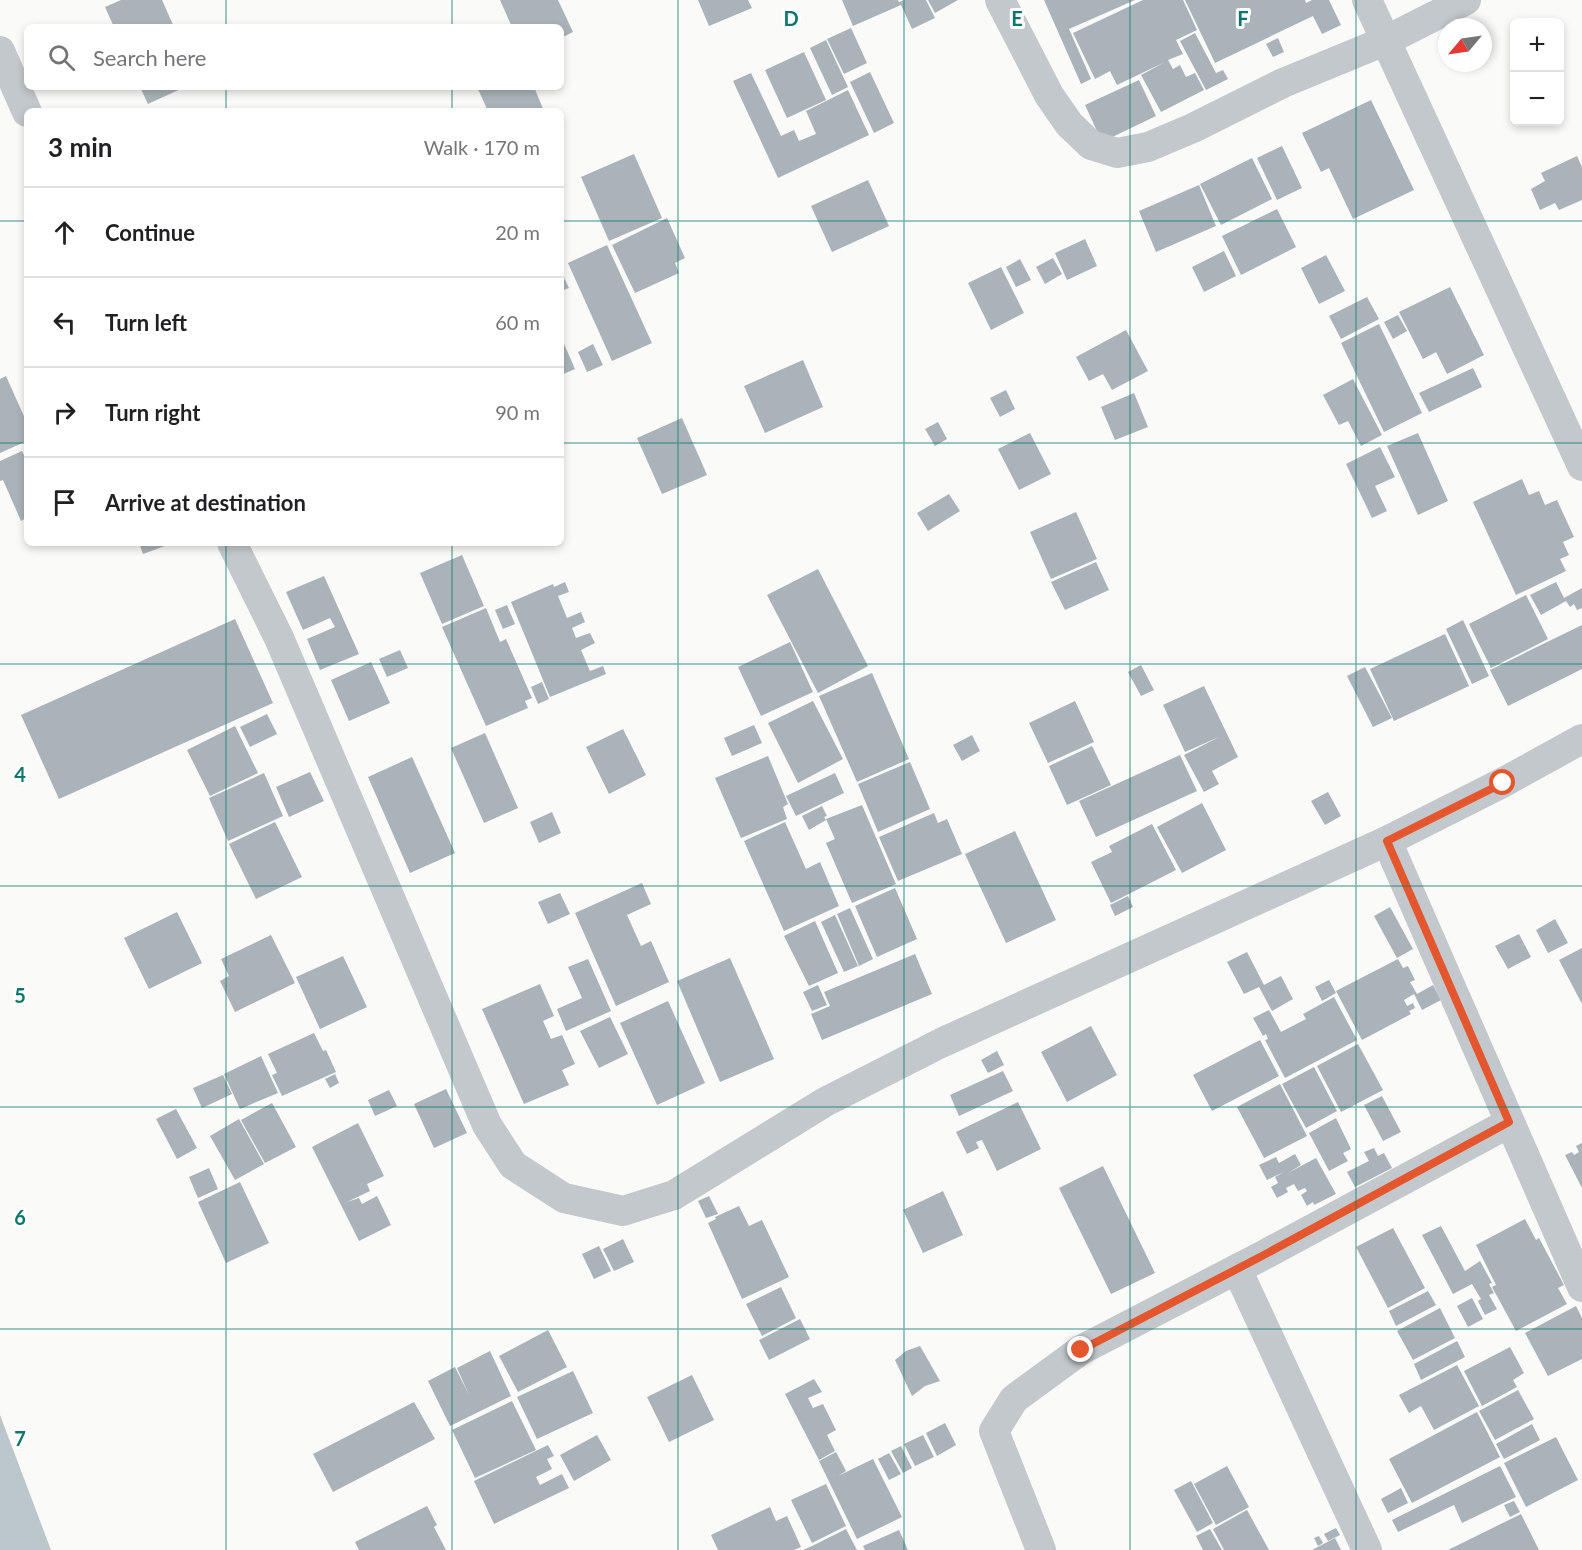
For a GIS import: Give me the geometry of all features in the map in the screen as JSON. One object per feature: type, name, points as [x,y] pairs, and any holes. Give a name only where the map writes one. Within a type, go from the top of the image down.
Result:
[{"type":"street","points":[[1000,0],[1049,95],[1069,124],[1091,145],[1117,153],[1148,147],[1193,128],[1283,83],[1385,41],[1466,0]]},
{"type":"street","points":[[1366,0],[1582,466]]},
{"type":"street","points":[[0,51],[25,108]]},
{"type":"street","points":[[233,546],[279,638],[487,1125],[513,1165],[564,1198],[623,1211],[674,1195],[825,1102],[930,1049],[1387,841],[1503,783],[1582,739]]},
{"type":"street","points":[[1387,841],[1582,1287]]},
{"type":"street","points":[[1041,1550],[994,1431],[1014,1399],[1081,1350],[1237,1269],[1509,1122]]},
{"type":"street","points":[[1237,1269],[1367,1550]]},
{"type":"shaded area","points":[[0,1415],[51,1550],[0,1550]]},
{"type":"building","points":[[121,0],[162,0],[173,24],[113,24],[105,7]]},
{"type":"building","points":[[500,0],[558,0],[573,32],[564,36],[564,24],[511,24]]},
{"type":"building","points":[[698,0],[748,0],[752,8],[709,26]]},
{"type":"building","points":[[842,0],[898,0],[899,2],[926,0],[935,18],[912,29],[901,5],[853,26]]},
{"type":"building","points":[[928,0],[958,0],[935,13]]},
{"type":"building","points":[[1044,0],[1135,0],[1069,29],[1091,79],[1081,84]]},
{"type":"building","points":[[1143,0],[1183,0],[1197,30],[1176,40],[1183,54],[1168,60],[1173,69],[1180,65],[1186,77],[1195,73],[1204,90],[1161,112],[1141,75],[1165,62],[1117,85],[1110,71],[1095,79],[1073,33]]},
{"type":"building","points":[[1185,0],[1305,0],[1306,3],[1312,0],[1329,0],[1341,25],[1322,34],[1313,16],[1215,63]]},
{"type":"building","points":[[851,28],[867,63],[844,74],[827,39]]},
{"type":"building","points":[[1195,33],[1216,73],[1223,70],[1228,79],[1206,90],[1180,41]]},
{"type":"building","points":[[1278,38],[1284,52],[1273,57],[1266,44]]},
{"type":"building","points":[[826,40],[848,87],[832,95],[810,48]]},
{"type":"building","points":[[804,52],[826,100],[787,118],[765,70]]},
{"type":"building","points":[[870,72],[894,123],[874,133],[850,82]]},
{"type":"building","points":[[751,73],[781,136],[794,130],[799,141],[816,134],[806,111],[848,90],[869,135],[778,178],[733,81]]},
{"type":"building","points":[[1139,80],[1156,116],[1102,142],[1085,105]]},
{"type":"building","points":[[141,90],[178,90],[148,104]]},
{"type":"building","points":[[478,90],[535,90],[543,108],[487,108]]},
{"type":"building","points":[[1371,100],[1414,190],[1353,219],[1329,168],[1321,172],[1302,133]]},
{"type":"building","points":[[1282,146],[1302,188],[1277,200],[1257,158]]},
{"type":"building","points":[[634,154],[662,218],[609,241],[581,177]]},
{"type":"building","points":[[1577,156],[1582,167],[1582,200],[1559,210],[1555,203],[1540,210],[1531,189],[1545,181],[1541,173]]},
{"type":"building","points":[[1252,158],[1272,199],[1221,225],[1200,184]]},
{"type":"building","points":[[868,180],[889,226],[832,252],[811,206]]},
{"type":"building","points":[[1199,185],[1216,226],[1156,252],[1139,211]]},
{"type":"building","points":[[1277,209],[1296,247],[1241,275],[1222,236]]},
{"type":"building","points":[[667,218],[685,258],[675,263],[679,273],[635,293],[612,245]]},
{"type":"building","points":[[1085,239],[1097,266],[1067,280],[1055,253]]},
{"type":"building","points":[[607,245],[652,343],[612,361],[568,263]]},
{"type":"building","points":[[1224,251],[1236,276],[1204,292],[1192,267]]},
{"type":"building","points":[[1326,255],[1345,291],[1319,304],[1301,268]]},
{"type":"building","points":[[1053,258],[1062,274],[1045,284],[1036,267]]},
{"type":"building","points":[[1020,259],[1031,280],[1016,287],[1006,267]]},
{"type":"building","points":[[1001,267],[1024,313],[991,330],[968,283]]},
{"type":"building","points":[[564,277],[569,288],[564,290]]},
{"type":"building","points":[[1450,287],[1484,355],[1447,374],[1436,352],[1423,359],[1399,312]]},
{"type":"building","points":[[1367,297],[1379,319],[1341,339],[1329,316]]},
{"type":"building","points":[[1398,315],[1407,331],[1393,339],[1384,322]]},
{"type":"building","points":[[1379,324],[1422,413],[1384,432],[1341,343]]},
{"type":"building","points":[[1126,330],[1148,371],[1112,390],[1103,374],[1089,381],[1076,357]]},
{"type":"building","points":[[564,344],[575,369],[564,374]]},
{"type":"building","points":[[593,344],[603,365],[587,372],[578,352]]},
{"type":"building","points":[[803,360],[823,407],[765,433],[744,386]]},
{"type":"building","points":[[1473,368],[1482,387],[1429,412],[1419,393]]},
{"type":"building","points":[[6,376],[24,416],[24,442],[0,453],[0,379]]},
{"type":"building","points":[[1353,379],[1382,435],[1361,446],[1348,421],[1339,425],[1323,395]]},
{"type":"building","points":[[1006,390],[1015,409],[1000,417],[990,398]]},
{"type":"building","points":[[1134,393],[1148,427],[1115,440],[1101,407]]},
{"type":"building","points":[[682,418],[707,475],[662,494],[637,438]]},
{"type":"building","points":[[938,422],[947,439],[935,446],[925,429]]},
{"type":"building","points":[[1030,433],[1051,474],[1019,490],[998,449]]},
{"type":"building","points":[[1418,433],[1448,501],[1418,515],[1387,446]]},
{"type":"building","points":[[1380,447],[1395,477],[1375,486],[1387,511],[1372,518],[1346,464]]},
{"type":"building","points":[[22,451],[24,455],[24,520],[21,521],[3,480],[0,481],[0,461]]},
{"type":"building","points":[[1522,479],[1529,495],[1539,491],[1545,505],[1557,500],[1574,537],[1563,542],[1569,555],[1560,559],[1566,571],[1516,595],[1473,502]]},
{"type":"building","points":[[949,494],[960,511],[928,531],[917,513]]},
{"type":"building","points":[[1076,512],[1097,559],[1051,579],[1030,532]]},
{"type":"building","points":[[140,546],[165,546],[143,554]]},
{"type":"building","points":[[462,555],[484,606],[442,624],[420,573]]},
{"type":"building","points":[[1096,562],[1109,590],[1065,610],[1051,582]]},
{"type":"building","points":[[818,569],[868,666],[818,693],[767,595]]},
{"type":"building","points":[[324,576],[359,654],[320,670],[307,639],[335,627],[330,618],[303,630],[286,592]]},
{"type":"building","points":[[565,582],[569,592],[558,596],[567,618],[581,612],[585,622],[572,628],[576,638],[590,633],[595,643],[581,650],[590,671],[603,666],[606,674],[550,697],[511,602],[553,584],[554,587]]},
{"type":"building","points":[[1556,582],[1564,598],[1582,588],[1582,608],[1577,610],[1574,604],[1570,607],[1566,601],[1541,615],[1530,595]]},
{"type":"building","points":[[1526,595],[1548,639],[1491,668],[1469,624]]},
{"type":"building","points":[[507,605],[515,624],[503,629],[495,610]]},
{"type":"building","points":[[486,608],[500,642],[506,639],[532,698],[525,701],[528,708],[486,726],[442,627]]},
{"type":"building","points":[[235,619],[273,703],[59,799],[21,715]]},
{"type":"building","points":[[1463,620],[1489,676],[1472,684],[1446,629]]},
{"type":"building","points":[[1582,625],[1582,669],[1508,706],[1490,670]]},
{"type":"building","points":[[1445,634],[1469,686],[1394,721],[1370,669]]},
{"type":"building","points":[[790,642],[813,692],[761,716],[738,667]]},
{"type":"building","points":[[400,650],[408,668],[387,677],[379,659]]},
{"type":"building","points":[[371,662],[390,703],[349,721],[331,680]]},
{"type":"building","points":[[1141,665],[1154,690],[1141,696],[1128,672]]},
{"type":"building","points":[[1365,667],[1392,718],[1373,727],[1347,676]]},
{"type":"building","points":[[872,673],[909,759],[857,782],[819,696]]},
{"type":"building","points":[[542,682],[549,699],[538,704],[531,687]]},
{"type":"building","points":[[1204,686],[1238,757],[1212,771],[1219,784],[1204,792],[1184,755],[1219,737],[1185,752],[1163,705]]},
{"type":"building","points":[[813,701],[843,759],[798,783],[768,723]]},
{"type":"building","points":[[1075,701],[1094,742],[1048,763],[1029,723]]},
{"type":"building","points":[[267,714],[277,734],[250,747],[240,727]]},
{"type":"building","points":[[754,725],[762,743],[732,756],[724,738]]},
{"type":"building","points":[[235,726],[258,773],[210,796],[187,750]]},
{"type":"building","points":[[623,729],[646,775],[609,794],[586,747]]},
{"type":"building","points":[[485,733],[518,808],[484,823],[451,748]]},
{"type":"building","points":[[972,735],[980,751],[962,761],[953,745]]},
{"type":"building","points":[[1092,746],[1111,785],[1067,805],[1049,766]]},
{"type":"building","points":[[1180,755],[1197,791],[1096,837],[1079,801]]},
{"type":"building","points":[[768,756],[788,804],[783,807],[787,819],[741,838],[715,778]]},
{"type":"building","points":[[412,757],[455,853],[410,873],[368,777]]},
{"type":"building","points":[[910,762],[930,809],[878,832],[858,784]]},
{"type":"building","points":[[310,772],[324,801],[289,817],[276,787]]},
{"type":"building","points":[[264,773],[283,816],[228,841],[209,798]]},
{"type":"building","points":[[835,773],[844,793],[796,816],[786,796]]},
{"type":"building","points":[[1328,792],[1341,816],[1325,825],[1311,801]]},
{"type":"building","points":[[1202,803],[1226,850],[1182,873],[1157,827]]},
{"type":"building","points":[[862,805],[896,884],[852,903],[826,843],[835,839],[826,819]]},
{"type":"building","points":[[822,806],[827,816],[824,817],[826,820],[809,830],[802,816]]},
{"type":"building","points":[[552,812],[561,833],[539,843],[530,822]]},
{"type":"building","points":[[934,813],[938,823],[947,819],[962,854],[898,881],[879,837]]},
{"type":"building","points":[[275,822],[302,877],[256,899],[229,844]]},
{"type":"building","points":[[785,822],[806,869],[820,862],[839,906],[784,931],[744,841]]},
{"type":"building","points":[[1152,824],[1176,870],[1111,903],[1091,862],[1112,852],[1109,846]]},
{"type":"building","points":[[1015,831],[1056,920],[1006,943],[965,854]]},
{"type":"building","points":[[642,883],[651,904],[627,915],[641,946],[651,941],[669,982],[616,1006],[575,913]]},
{"type":"building","points":[[895,888],[917,939],[877,957],[855,906]]},
{"type":"building","points":[[560,893],[570,914],[548,924],[538,902]]},
{"type":"building","points":[[1128,896],[1133,907],[1115,916],[1110,905]]},
{"type":"building","points":[[1390,907],[1413,949],[1397,958],[1374,916]]},
{"type":"building","points":[[850,908],[873,959],[859,966],[837,914]]},
{"type":"building","points":[[177,912],[202,963],[149,989],[124,938]]},
{"type":"building","points":[[835,915],[858,966],[844,972],[821,922]]},
{"type":"building","points":[[1555,919],[1568,943],[1548,953],[1536,930]]},
{"type":"building","points":[[815,921],[838,973],[809,986],[784,936]]},
{"type":"building","points":[[1519,934],[1531,957],[1508,969],[1495,946]]},
{"type":"building","points":[[271,935],[295,983],[235,1012],[220,981],[229,976],[221,959]]},
{"type":"building","points":[[1582,948],[1582,1004],[1559,960]]},
{"type":"building","points":[[1247,952],[1264,985],[1281,976],[1293,999],[1272,1011],[1259,987],[1244,994],[1227,962]]},
{"type":"building","points":[[915,954],[932,994],[822,1040],[811,1014],[830,1006],[824,992]]},
{"type":"building","points":[[343,956],[367,1007],[320,1029],[296,977]]},
{"type":"building","points":[[730,958],[774,1059],[720,1082],[677,981]]},
{"type":"building","points":[[588,959],[611,1011],[566,1031],[557,1009],[582,998],[568,967]]},
{"type":"building","points":[[1398,959],[1403,968],[1408,966],[1415,980],[1410,982],[1417,994],[1433,985],[1441,1000],[1422,1010],[1414,994],[1404,1000],[1407,1006],[1413,1003],[1415,1008],[1409,1011],[1411,1014],[1362,1040],[1336,991]]},
{"type":"building","points":[[1329,980],[1336,993],[1322,1001],[1315,987]]},
{"type":"building","points":[[540,984],[554,1016],[543,1021],[551,1039],[562,1035],[575,1064],[562,1070],[569,1085],[524,1104],[482,1009]]},
{"type":"building","points":[[818,985],[827,1005],[812,1011],[803,992]]},
{"type":"building","points":[[1334,997],[1357,1040],[1285,1078],[1265,1040],[1268,1039],[1266,1034],[1263,1036],[1253,1018],[1269,1010],[1281,1032],[1306,1019],[1303,1014]]},
{"type":"building","points":[[668,1001],[705,1083],[657,1105],[620,1023]]},
{"type":"building","points":[[610,1017],[628,1054],[599,1068],[580,1031]]},
{"type":"building","points":[[1091,1026],[1117,1075],[1067,1102],[1041,1052]]},
{"type":"building","points":[[314,1033],[323,1051],[326,1050],[336,1072],[282,1096],[272,1075],[277,1073],[268,1054]]},
{"type":"building","points":[[1260,1040],[1279,1076],[1212,1111],[1193,1075]]},
{"type":"building","points":[[1358,1044],[1383,1090],[1341,1112],[1317,1066]]},
{"type":"building","points":[[997,1051],[1004,1065],[988,1073],[981,1060]]},
{"type":"building","points":[[261,1056],[278,1093],[240,1109],[224,1074]]},
{"type":"building","points":[[1314,1067],[1337,1111],[1306,1128],[1282,1084]]},
{"type":"building","points":[[1003,1071],[1013,1091],[959,1116],[950,1095]]},
{"type":"building","points":[[335,1074],[339,1083],[330,1088],[325,1079]]},
{"type":"building","points":[[223,1075],[232,1094],[202,1108],[193,1088]]},
{"type":"building","points":[[1280,1084],[1307,1136],[1264,1158],[1237,1107]]},
{"type":"building","points":[[446,1089],[467,1133],[434,1148],[414,1104]]},
{"type":"building","points":[[389,1090],[397,1106],[375,1116],[368,1100]]},
{"type":"building","points":[[1382,1096],[1401,1132],[1383,1141],[1364,1105]]},
{"type":"building","points":[[1018,1102],[1041,1149],[997,1171],[982,1140],[976,1142],[979,1148],[967,1154],[956,1132]]},
{"type":"building","points":[[272,1103],[296,1147],[265,1163],[241,1120]]},
{"type":"building","points":[[176,1109],[197,1148],[177,1159],[156,1119]]},
{"type":"building","points":[[1336,1118],[1351,1149],[1343,1153],[1348,1161],[1329,1171],[1309,1133]]},
{"type":"building","points":[[239,1119],[264,1164],[235,1180],[210,1136]]},
{"type":"building","points":[[358,1123],[384,1176],[367,1184],[370,1191],[347,1202],[359,1198],[362,1204],[377,1196],[391,1225],[359,1241],[312,1147]]},
{"type":"building","points":[[1582,1143],[1582,1188],[1565,1155],[1572,1152],[1574,1155],[1579,1152],[1576,1146]]},
{"type":"building","points":[[1374,1148],[1378,1156],[1384,1153],[1392,1168],[1355,1187],[1347,1172],[1369,1161],[1364,1152]]},
{"type":"building","points":[[1295,1154],[1301,1165],[1288,1173],[1316,1158],[1336,1194],[1307,1206],[1301,1195],[1307,1191],[1305,1188],[1298,1191],[1294,1184],[1286,1188],[1288,1192],[1277,1198],[1271,1187],[1278,1183],[1275,1177],[1284,1172],[1267,1180],[1259,1165],[1276,1157],[1279,1163]]},
{"type":"building","points":[[1103,1166],[1155,1273],[1111,1294],[1059,1188]]},
{"type":"building","points":[[209,1168],[218,1189],[198,1198],[189,1177]]},
{"type":"building","points":[[240,1182],[269,1243],[226,1263],[198,1202]]},
{"type":"building","points":[[943,1191],[963,1235],[923,1253],[903,1210]]},
{"type":"building","points":[[709,1196],[718,1214],[706,1218],[698,1201]]},
{"type":"building","points":[[739,1206],[749,1226],[762,1220],[789,1277],[742,1299],[708,1223],[716,1219],[715,1217]]},
{"type":"building","points":[[1525,1219],[1536,1240],[1539,1238],[1564,1285],[1558,1288],[1567,1304],[1516,1331],[1492,1287],[1496,1285],[1476,1245]]},
{"type":"building","points":[[1441,1226],[1465,1271],[1480,1261],[1492,1283],[1489,1284],[1494,1293],[1489,1295],[1497,1309],[1485,1315],[1478,1301],[1481,1299],[1472,1284],[1453,1294],[1422,1235]]},
{"type":"building","points":[[1393,1228],[1425,1288],[1388,1308],[1356,1247]]},
{"type":"building","points":[[623,1239],[634,1262],[614,1271],[603,1249]]},
{"type":"building","points":[[599,1246],[611,1271],[594,1279],[582,1254]]},
{"type":"building","points":[[781,1287],[796,1318],[762,1336],[746,1304]]},
{"type":"building","points":[[1428,1291],[1436,1305],[1396,1326],[1389,1311]]},
{"type":"building","points":[[1472,1298],[1483,1319],[1468,1327],[1457,1306]]},
{"type":"building","points":[[1576,1306],[1582,1318],[1582,1359],[1548,1376],[1525,1333]]},
{"type":"building","points":[[1440,1308],[1455,1338],[1413,1360],[1397,1331]]},
{"type":"building","points":[[800,1319],[810,1339],[769,1360],[759,1340]]},
{"type":"building","points":[[548,1330],[567,1367],[518,1392],[499,1356]]},
{"type":"building","points":[[1457,1341],[1465,1357],[1421,1380],[1414,1364]]},
{"type":"building","points":[[920,1346],[940,1381],[925,1386],[912,1396],[895,1360],[906,1351]]},
{"type":"building","points":[[1510,1347],[1524,1373],[1513,1380],[1517,1387],[1482,1406],[1464,1371]]},
{"type":"building","points":[[490,1351],[511,1396],[450,1426],[428,1381],[455,1367],[469,1395],[457,1368]]},
{"type":"building","points":[[1457,1365],[1479,1406],[1434,1430],[1421,1406],[1409,1413],[1399,1395]]},
{"type":"building","points":[[573,1371],[593,1413],[537,1439],[517,1397]]},
{"type":"building","points":[[692,1375],[714,1420],[669,1442],[647,1397]]},
{"type":"building","points":[[814,1379],[822,1392],[808,1398],[813,1408],[823,1404],[836,1430],[827,1435],[835,1451],[819,1460],[785,1394]]},
{"type":"building","points":[[1518,1390],[1534,1419],[1495,1440],[1479,1411]]},
{"type":"building","points":[[512,1401],[536,1450],[475,1478],[452,1430]]},
{"type":"building","points":[[414,1402],[435,1439],[333,1492],[313,1454]]},
{"type":"building","points":[[1477,1412],[1500,1457],[1412,1503],[1389,1459]]},
{"type":"building","points":[[945,1423],[956,1445],[937,1456],[926,1433]]},
{"type":"building","points":[[1532,1424],[1540,1440],[1504,1459],[1496,1444]]},
{"type":"building","points":[[597,1435],[611,1460],[574,1481],[560,1455]]},
{"type":"building","points":[[923,1435],[934,1457],[915,1466],[904,1444]]},
{"type":"building","points":[[1556,1437],[1578,1480],[1526,1507],[1504,1463]]},
{"type":"building","points":[[548,1445],[554,1456],[547,1459],[552,1469],[536,1477],[540,1485],[562,1474],[569,1488],[494,1524],[474,1481]]},
{"type":"building","points":[[901,1446],[912,1468],[903,1473],[891,1451]]},
{"type":"building","points":[[836,1452],[846,1471],[838,1476],[873,1459],[902,1517],[857,1539],[819,1461]]},
{"type":"building","points":[[889,1453],[901,1474],[889,1480],[878,1459]]},
{"type":"building","points":[[1227,1466],[1249,1507],[1216,1525],[1194,1484]]},
{"type":"building","points":[[1500,1466],[1516,1497],[1462,1523],[1454,1505],[1398,1532],[1392,1520]]},
{"type":"building","points":[[1191,1481],[1213,1523],[1197,1532],[1174,1490]]},
{"type":"building","points":[[826,1484],[846,1526],[812,1543],[791,1500]]},
{"type":"building","points":[[1401,1488],[1408,1503],[1388,1513],[1381,1499]]},
{"type":"building","points":[[1514,1501],[1520,1512],[1510,1517],[1504,1505]]},
{"type":"building","points":[[427,1506],[437,1525],[434,1527],[446,1550],[359,1550],[355,1542]]},
{"type":"building","points":[[770,1507],[776,1521],[787,1516],[801,1547],[794,1550],[718,1550],[711,1535]]},
{"type":"building","points":[[1247,1510],[1269,1550],[1224,1550],[1213,1529]]},
{"type":"building","points":[[1521,1514],[1539,1550],[1448,1550]]},
{"type":"building","points":[[1336,1528],[1340,1535],[1328,1541],[1324,1534]]},
{"type":"building","points":[[846,1529],[857,1550],[803,1550],[812,1546]]},
{"type":"building","points":[[1210,1529],[1222,1550],[1203,1550],[1196,1536]]},
{"type":"building","points":[[899,1530],[908,1550],[865,1550],[863,1546]]},
{"type":"building","points":[[1319,1536],[1323,1543],[1318,1546],[1314,1538]]},
{"type":"building","points":[[1335,1538],[1341,1550],[1312,1550]]},
{"type":"route","points":[[1081,1350],[1262,1256],[1509,1122],[1387,841],[1503,783]]}]
